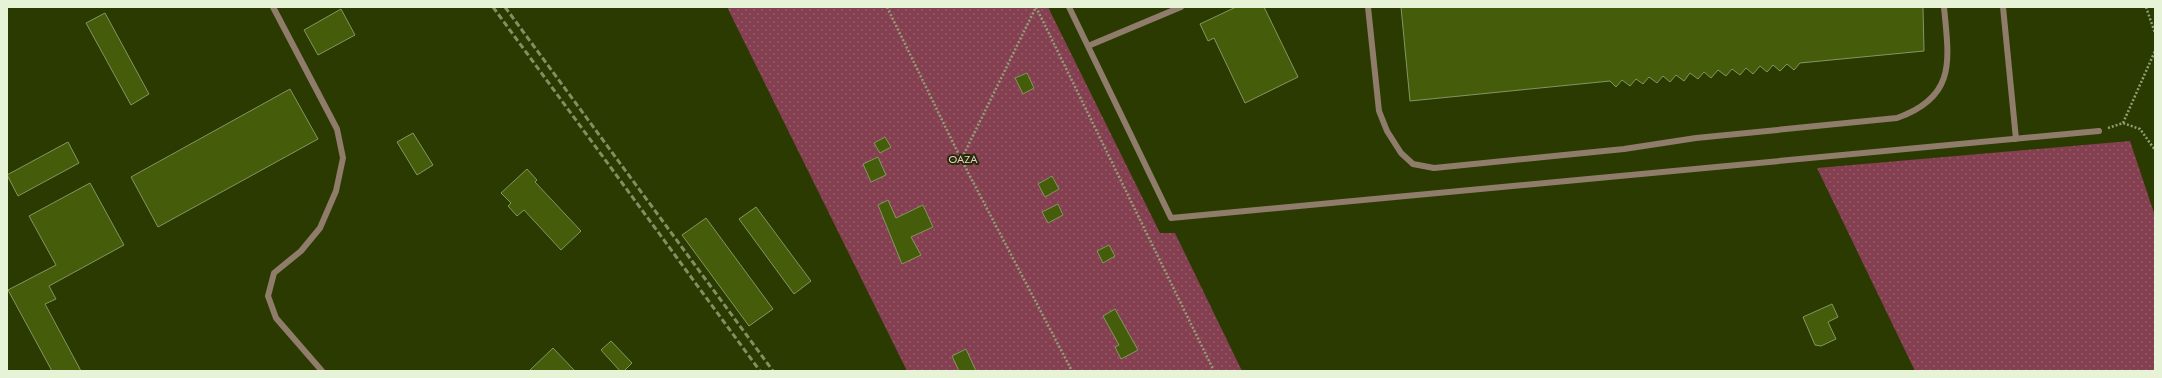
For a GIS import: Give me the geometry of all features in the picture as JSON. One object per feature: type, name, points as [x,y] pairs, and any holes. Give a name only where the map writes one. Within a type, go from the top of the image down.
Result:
[{"type":"lane","points":[[273,7],[337,129],[344,158],[336,191],[320,228],[301,251],[274,273],[268,296],[276,318],[322,371]]},
{"type":"lane","points":[[1069,7],[1171,218],[2099,131]]},
{"type":"lane","points":[[1088,46],[1181,7]]},
{"type":"lane","points":[[1368,7],[1379,111],[1387,131],[1401,153],[1413,164],[1434,168],[1624,149],[1696,138],[1896,118],[1916,111],[1929,102],[1939,88],[1947,69],[1948,50],[1944,7]]},
{"type":"lane","points":[[2003,7],[2016,139]]},
{"type":"path","points":[[887,7],[961,159],[1072,371]]},
{"type":"path","points":[[961,159],[1036,7]]},
{"type":"path","points":[[1036,7],[1214,371]]},
{"type":"path","points":[[2146,7],[2155,34]]},
{"type":"path","points":[[2123,123],[2155,51]]},
{"type":"path","points":[[2099,131],[2123,123],[2140,130],[2155,150]]},
{"type":"green space","name":"OAZA","points":[[727,7],[1048,7],[1160,233],[1175,233],[1242,371],[907,371]]},
{"type":"green space","points":[[2130,141],[2155,216],[2155,371],[1915,371],[1817,168]]},
{"type":"building","points":[[1236,7],[1264,7],[1298,77],[1245,103],[1214,38],[1208,41],[1200,24]]},
{"type":"building","points":[[1401,7],[1923,7],[1924,51],[1800,63],[1794,70],[1787,64],[1780,71],[1773,65],[1767,72],[1760,66],[1753,74],[1746,68],[1740,75],[1732,69],[1726,76],[1718,70],[1711,78],[1704,72],[1698,79],[1690,73],[1684,81],[1676,75],[1670,82],[1663,76],[1657,83],[1649,77],[1643,84],[1636,79],[1630,86],[1622,80],[1616,87],[1610,81],[1410,101]]},
{"type":"building","points":[[341,9],[355,35],[318,55],[304,30]]},
{"type":"building","points":[[105,13],[149,94],[131,105],[86,23]]},
{"type":"building","points":[[1027,73],[1034,88],[1023,94],[1015,78]]},
{"type":"building","points":[[290,89],[318,139],[158,227],[131,177]]},
{"type":"building","points":[[413,133],[433,165],[417,175],[397,142]]},
{"type":"building","points":[[885,137],[891,147],[880,153],[874,143]]},
{"type":"building","points":[[68,142],[79,163],[18,196],[7,175]]},
{"type":"building","points":[[878,157],[886,175],[871,182],[863,164]]},
{"type":"building","points":[[527,169],[537,180],[535,182],[581,231],[561,250],[524,210],[517,216],[508,206],[511,203],[501,193]]},
{"type":"building","points":[[1052,176],[1059,189],[1045,197],[1038,184]]},
{"type":"building","points":[[90,183],[124,245],[49,286],[56,299],[45,304],[81,371],[52,371],[8,290],[56,265],[29,216]]},
{"type":"building","points":[[888,200],[896,218],[923,205],[933,227],[911,237],[921,255],[902,264],[878,205]]},
{"type":"building","points":[[1058,204],[1063,215],[1048,223],[1042,212]]},
{"type":"building","points":[[756,207],[811,281],[794,294],[739,219]]},
{"type":"building","points":[[706,218],[773,309],[749,326],[682,235]]},
{"type":"building","points":[[1109,245],[1115,256],[1103,263],[1097,251]]},
{"type":"building","points":[[1832,304],[1838,317],[1828,322],[1836,339],[1821,346],[1815,345],[1803,317]]},
{"type":"building","points":[[1115,309],[1138,350],[1121,359],[1115,347],[1119,345],[1103,316]]},
{"type":"building","points":[[611,341],[632,363],[624,371],[620,371],[601,350]]},
{"type":"building","points":[[553,348],[575,371],[529,371]]},
{"type":"building","points":[[966,349],[976,371],[959,371],[952,356]]},
{"type":"railway","points":[[493,7],[760,371]]},
{"type":"railway","points":[[505,7],[773,371]]}]
